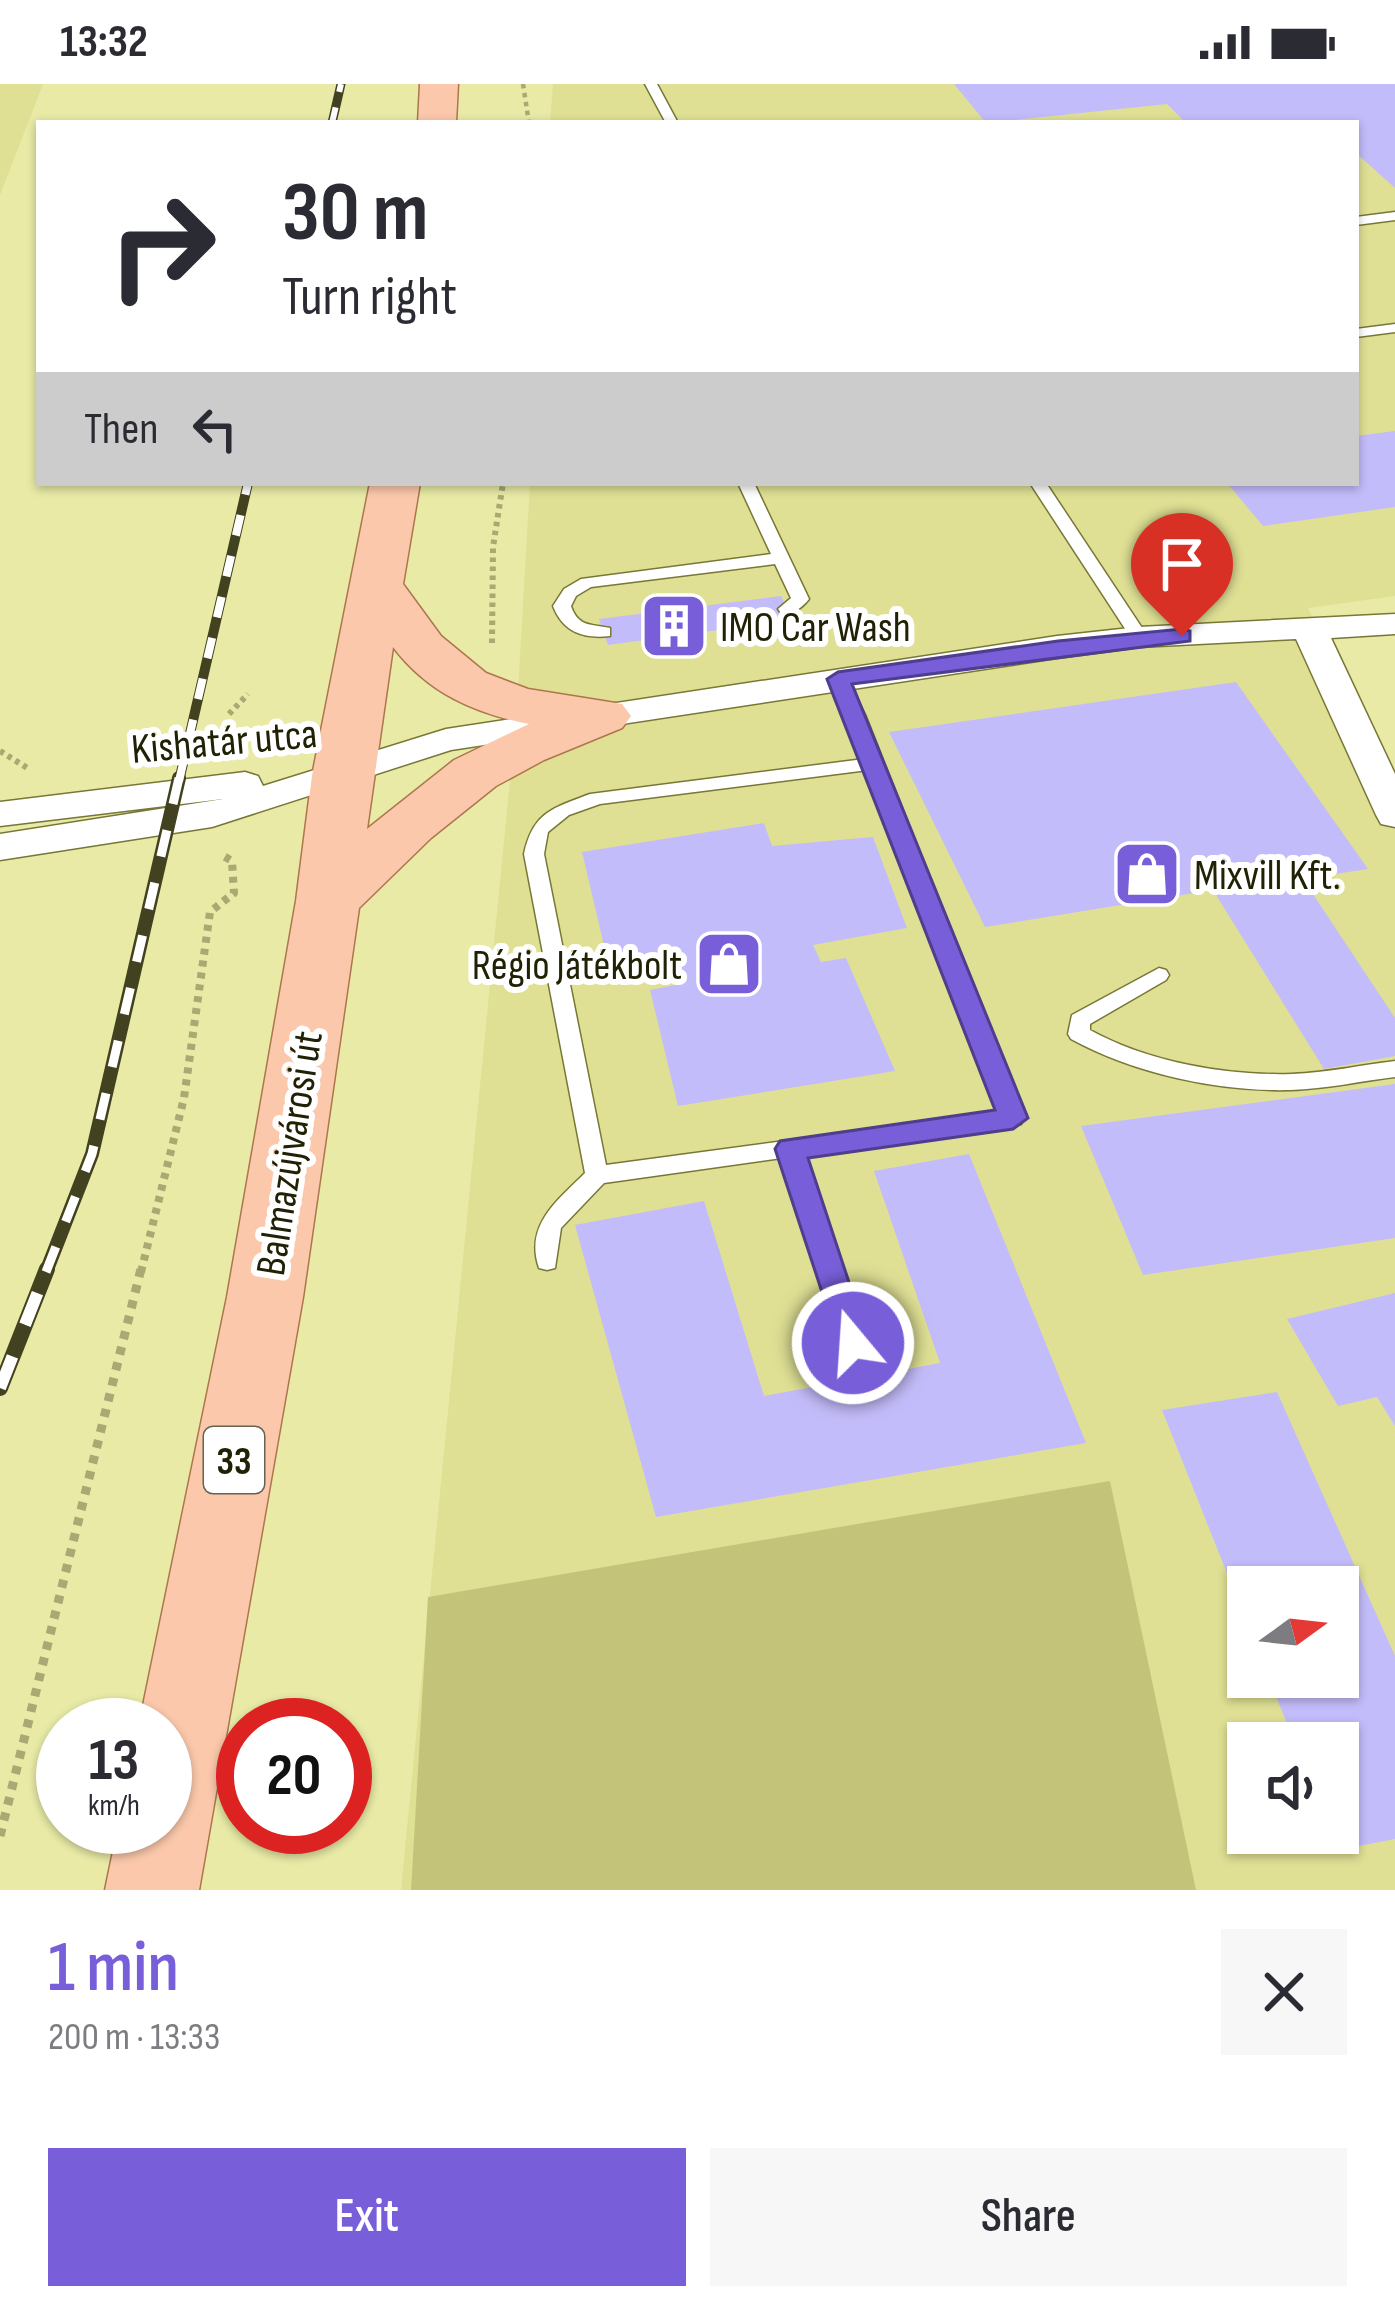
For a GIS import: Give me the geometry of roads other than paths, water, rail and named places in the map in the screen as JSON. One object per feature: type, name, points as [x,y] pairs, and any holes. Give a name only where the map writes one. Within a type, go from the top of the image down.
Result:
[{"type":"main road","points":[[437,120],[440,84]]},
{"type":"main road","name":"Balmazújvárosi út","points":[[188,1698],[265,1297],[328,901],[342,776],[394,486]]},
{"type":"main road","points":[[377,585],[427,655],[464,684],[496,702],[602,716]]},
{"type":"main road","points":[[328,901],[394,838],[459,786],[500,759],[602,716]]},
{"type":"main road","name":"Balmazújvárosi út","points":[[152,1890],[159,1854]]},
{"type":"street","points":[[342,776],[446,740],[838,679],[1139,637],[1395,624]]},
{"type":"street","points":[[1310,631],[1395,814]]},
{"type":"street","name":"Kishatár utca","points":[[0,814],[177,790],[342,776]]},
{"type":"street","name":"Kishatár utca","points":[[0,847],[212,815],[342,776]]},
{"type":"lane","points":[[650,84],[670,120]]},
{"type":"lane","points":[[1359,221],[1395,216]]},
{"type":"lane","points":[[1359,333],[1395,328]]},
{"type":"lane","points":[[747,486],[800,599],[787,609]]},
{"type":"lane","points":[[1040,486],[1139,637]]},
{"type":"lane","points":[[604,632],[580,631],[566,620],[562,606],[570,592],[586,583],[781,558]]},
{"type":"lane","points":[[547,1261],[549,1225],[597,1175],[1013,1118],[838,679]]},
{"type":"lane","points":[[597,1175],[534,854],[539,829],[562,811],[597,799],[875,763]]},
{"type":"lane","points":[[1160,975],[1094,1009],[1080,1020],[1079,1034],[1101,1048],[1196,1070],[1279,1082],[1395,1069]]},
{"type":"lane","points":[[790,1149],[853,1343]]},
{"type":"railway","points":[[333,120],[341,84]]},
{"type":"railway","points":[[179,781],[247,486]]},
{"type":"railway","points":[[46,1272],[92,1154],[179,778]]},
{"type":"railway","points":[[0,1388],[47,1269]]},
{"type":"place","name":"IMO Car Wash","points":[[674,626]]},
{"type":"place","name":"Mixvill Kft.","points":[[1147,874]]},
{"type":"place","name":"Régio Játékbolt","points":[[729,964]]}]
